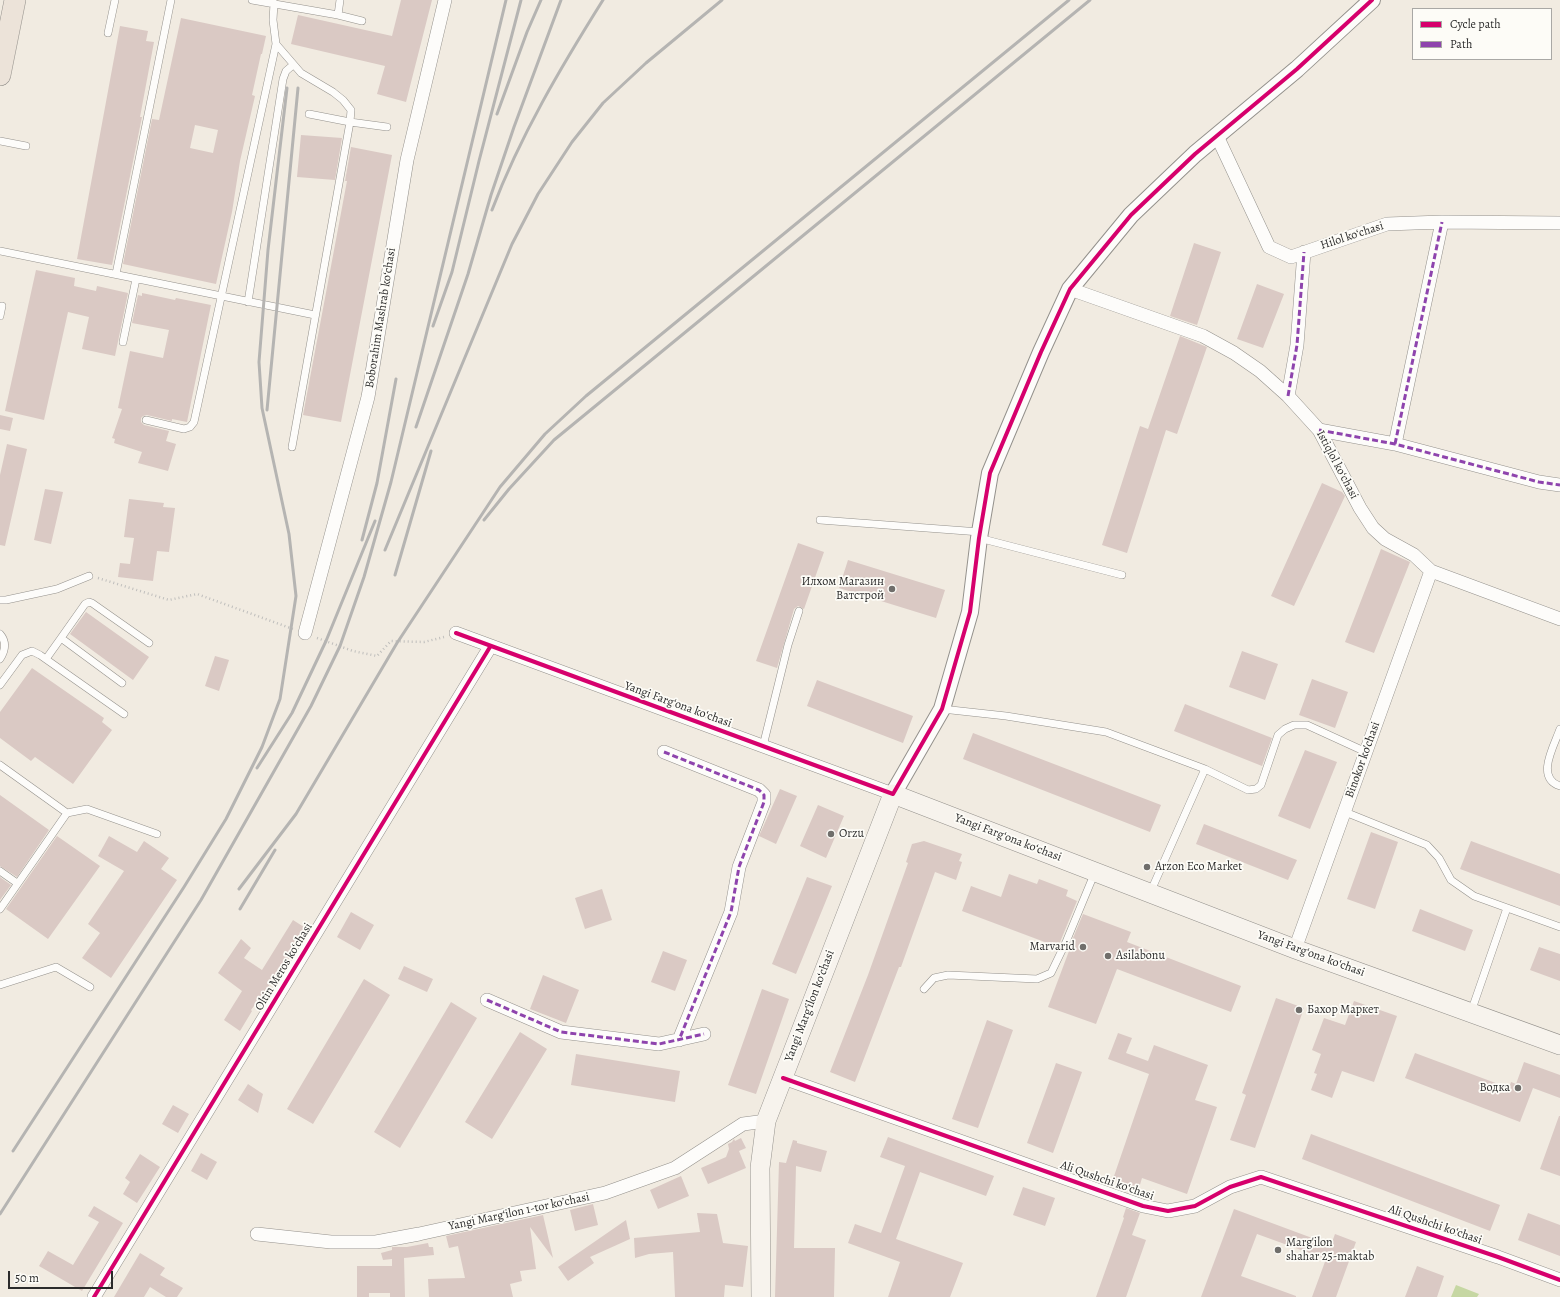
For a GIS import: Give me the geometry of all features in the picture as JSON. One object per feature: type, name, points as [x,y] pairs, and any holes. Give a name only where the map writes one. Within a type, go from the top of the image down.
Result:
[{"type":"main road","points":[[0,75],[15,0]]},
{"type":"main road","name":"Yangi Fargʻona koʻchasi","points":[[893,794],[1295,949],[1560,1045]]},
{"type":"main road","name":"Yangi Margʻilon koʻchasi","points":[[761,1297],[760,1168],[766,1121],[893,794]]},
{"type":"street","name":"Boborahim Mashrab koʻchasi","points":[[305,633],[368,397],[407,160],[445,0]]},
{"type":"street","points":[[893,794],[942,709],[970,612],[979,535],[990,473],[1041,352],[1070,289],[1131,215],[1195,154],[1297,69],[1372,0]]},
{"type":"street","name":"Hilol koʻchasi","points":[[1217,136],[1269,247],[1291,257],[1387,224],[1442,222],[1560,222]]},
{"type":"street","points":[[1395,444],[1442,222]]},
{"type":"street","points":[[1288,396],[1298,345],[1304,252]]},
{"type":"street","name":"Istiqlol koʻchasi","points":[[1070,289],[1203,336],[1240,357],[1260,371],[1288,396],[1319,430],[1360,508],[1373,528],[1384,539],[1414,556],[1431,571],[1560,619]]},
{"type":"street","points":[[1319,430],[1395,444],[1539,482],[1560,485]]},
{"type":"street","name":"Binokor ko'chasi","points":[[1295,949],[1431,571]]},
{"type":"street","name":"Yangi Fargʻona koʻchasi","points":[[456,633],[490,647],[893,794]]},
{"type":"street","name":"Oltin Meros koʻchasi","points":[[94,1297],[490,647]]},
{"type":"street","points":[[664,752],[759,790],[764,795],[764,802],[738,867],[731,912],[679,1040]]},
{"type":"street","points":[[487,1000],[561,1032],[659,1044],[704,1034]]},
{"type":"street","name":"Ali Qushchi koʻchasi","points":[[783,1078],[1143,1206],[1168,1211],[1195,1206],[1230,1188],[1261,1177],[1498,1257],[1560,1280]]},
{"type":"street","name":"Yangi Margʻilon 1-tor koʼchasi","points":[[257,1234],[331,1242],[376,1242],[605,1194],[675,1168],[743,1124],[766,1121]]},
{"type":"lane","points":[[108,33],[115,0]]},
{"type":"lane","points":[[116,274],[171,0]]},
{"type":"lane","points":[[252,0],[362,20]]},
{"type":"lane","points":[[338,15],[340,0]]},
{"type":"lane","points":[[146,420],[184,429],[190,427],[194,422],[276,44],[273,20],[274,3]]},
{"type":"lane","points":[[276,44],[301,73],[333,92],[343,100],[351,110],[292,447]]},
{"type":"lane","points":[[248,302],[283,79],[286,71],[293,65]]},
{"type":"lane","points":[[308,114],[387,127]]},
{"type":"lane","points":[[0,141],[26,146]]},
{"type":"lane","points":[[0,252],[316,315]]},
{"type":"lane","points":[[123,342],[136,279]]},
{"type":"lane","points":[[0,316],[2,306]]},
{"type":"lane","points":[[820,520],[979,535],[1122,575]]},
{"type":"lane","points":[[0,600],[57,589],[89,576]]},
{"type":"lane","points":[[46,658],[88,602],[92,603],[149,643]]},
{"type":"lane","points":[[763,746],[788,646],[799,611]]},
{"type":"lane","points":[[0,634],[4,638],[4,651],[0,659]]},
{"type":"lane","points":[[61,638],[122,683]]},
{"type":"lane","points":[[0,685],[22,655],[32,651],[46,658],[124,714]]},
{"type":"lane","points":[[942,709],[1006,716],[1106,732],[1205,769],[1248,790],[1256,789],[1261,785],[1278,735],[1294,724],[1307,725],[1366,752]]},
{"type":"lane","points":[[1560,729],[1547,767],[1548,777],[1555,784],[1560,786]]},
{"type":"lane","points":[[0,765],[67,813]]},
{"type":"lane","points":[[1150,893],[1205,769]]},
{"type":"lane","points":[[0,909],[67,813],[87,809],[157,834]]},
{"type":"lane","points":[[1345,812],[1427,845],[1439,858],[1451,880],[1474,896],[1560,927]]},
{"type":"lane","points":[[0,871],[17,883]]},
{"type":"lane","points":[[924,989],[934,978],[948,975],[1038,979],[1051,973],[1066,942],[1095,872]]},
{"type":"lane","points":[[1471,1013],[1507,908]]},
{"type":"lane","points":[[0,985],[56,968],[90,987]]},
{"type":"path","points":[[89,576],[169,600],[197,594],[354,651],[377,656],[391,641],[424,642],[456,633]]},
{"type":"green space","points":[[1456,1285],[1479,1294],[1477,1297],[1451,1297]]},
{"type":"building","points":[[401,0],[432,0],[406,102],[377,94],[385,66],[291,44],[298,15],[392,36]]},
{"type":"building","points":[[181,18],[266,36],[252,95],[255,96],[240,161],[232,212],[216,284],[123,264],[152,119],[159,120]],"holes":[[[195,125],[218,130],[213,153],[190,148]]]},
{"type":"building","points":[[120,26],[148,31],[146,41],[154,42],[140,117],[142,117],[112,265],[77,259]]},
{"type":"building","points":[[301,135],[342,138],[335,180],[297,177]]},
{"type":"building","points":[[351,147],[392,155],[341,422],[303,415],[347,181],[345,181]]},
{"type":"building","points":[[1194,243],[1221,252],[1197,325],[1170,316]]},
{"type":"building","points":[[36,270],[75,278],[74,286],[96,291],[97,286],[128,293],[115,356],[82,349],[89,317],[68,312],[44,420],[5,411]]},
{"type":"building","points":[[1257,284],[1284,294],[1263,348],[1237,339]]},
{"type":"building","points":[[142,293],[175,300],[176,298],[211,305],[187,422],[172,419],[172,421],[147,415],[141,418],[141,422],[144,425],[169,431],[166,441],[176,444],[168,471],[138,463],[142,452],[114,443],[115,439],[112,438],[122,409],[118,408],[130,351],[163,358],[169,330],[132,323],[138,295],[142,296]]},
{"type":"building","points":[[1180,336],[1207,347],[1177,434],[1166,430],[1127,553],[1102,545],[1140,426],[1148,429]]},
{"type":"building","points":[[0,415],[13,418],[10,431],[0,429]]},
{"type":"building","points":[[7,444],[27,449],[5,546],[0,545],[0,475]]},
{"type":"building","points":[[1322,483],[1342,492],[1345,496],[1294,606],[1271,596]]},
{"type":"building","points":[[45,489],[63,492],[51,544],[34,540]]},
{"type":"building","points":[[129,499],[164,503],[163,507],[175,508],[169,552],[157,551],[153,581],[118,577],[120,563],[130,564],[134,538],[124,537]]},
{"type":"building","points":[[798,543],[824,552],[804,609],[798,606],[794,609],[777,668],[756,661]]},
{"type":"building","points":[[1381,549],[1410,562],[1374,653],[1345,642]]},
{"type":"building","name":"Илхом Магазин Ватстрой","points":[[848,560],[945,590],[936,618],[839,588]]},
{"type":"building","points":[[86,612],[149,657],[133,680],[70,634]]},
{"type":"building","points":[[1242,651],[1278,664],[1265,700],[1229,687]]},
{"type":"building","points":[[215,656],[229,660],[219,691],[205,686]]},
{"type":"building","points":[[32,668],[104,718],[102,722],[112,730],[73,784],[35,757],[31,761],[0,738],[0,712]]},
{"type":"building","points":[[1312,679],[1348,692],[1335,728],[1299,715]]},
{"type":"building","points":[[817,680],[913,716],[903,743],[807,706]]},
{"type":"building","points":[[1185,704],[1272,738],[1262,766],[1174,731]]},
{"type":"building","points":[[973,733],[1161,805],[1150,832],[963,759]]},
{"type":"building","points":[[1305,750],[1337,762],[1310,829],[1278,816]]},
{"type":"building","points":[[780,789],[797,796],[776,844],[759,836]]},
{"type":"building","points":[[0,795],[49,830],[17,877],[0,866]]},
{"type":"building","points":[[818,805],[844,816],[826,858],[800,846]]},
{"type":"building","points":[[1204,824],[1297,860],[1288,880],[1196,844]]},
{"type":"building","points":[[1371,832],[1398,842],[1375,909],[1347,899]]},
{"type":"building","points":[[57,836],[100,866],[48,939],[6,909]]},
{"type":"building","points":[[109,836],[137,852],[144,841],[169,858],[161,869],[177,880],[111,978],[82,958],[100,933],[88,924],[124,871],[98,856]]},
{"type":"building","points":[[924,841],[962,854],[959,861],[962,862],[956,880],[935,872],[901,967],[899,967],[855,1082],[830,1072],[868,975],[908,863],[906,862],[912,844]]},
{"type":"building","points":[[1471,841],[1560,874],[1560,906],[1460,869]]},
{"type":"building","points":[[1009,874],[1037,884],[1039,879],[1068,890],[1066,896],[1077,901],[1058,947],[962,911],[971,886],[1001,897]]},
{"type":"building","points":[[0,877],[11,885],[0,900]]},
{"type":"building","points":[[807,877],[832,886],[796,974],[772,964]]},
{"type":"building","points":[[602,889],[612,920],[585,929],[575,898]]},
{"type":"building","points":[[1420,909],[1473,930],[1465,951],[1412,931]]},
{"type":"building","points":[[351,912],[374,925],[360,950],[337,937]]},
{"type":"building","points":[[1083,914],[1131,932],[1127,942],[1241,986],[1231,1012],[1117,969],[1096,1024],[1048,1007],[1069,951],[1068,950]]},
{"type":"building","points":[[293,920],[307,929],[288,960],[251,1010],[252,1011],[240,1031],[224,1020],[242,991],[218,973],[241,939],[251,948],[244,958],[262,970]]},
{"type":"building","points":[[1539,947],[1560,954],[1560,981],[1530,970]]},
{"type":"building","points":[[663,951],[687,960],[675,991],[651,982]]},
{"type":"building","points":[[404,966],[433,979],[427,992],[398,979]]},
{"type":"building","points":[[543,975],[579,990],[566,1023],[530,1009]]},
{"type":"building","points":[[364,979],[390,995],[313,1124],[287,1109]]},
{"type":"building","points":[[762,989],[789,999],[756,1094],[728,1085]]},
{"type":"building","points":[[1276,998],[1304,1008],[1255,1148],[1230,1140],[1246,1095],[1242,1093]]},
{"type":"building","points":[[1354,1001],[1397,1016],[1374,1082],[1342,1071],[1332,1098],[1311,1090],[1317,1074],[1314,1073],[1321,1054],[1312,1050],[1324,1018],[1345,1025]]},
{"type":"building","points":[[451,1002],[477,1018],[400,1148],[374,1132]]},
{"type":"building","points":[[987,1020],[1013,1030],[978,1128],[952,1119]]},
{"type":"building","points":[[520,1032],[547,1049],[492,1139],[465,1122]]},
{"type":"building","points":[[1118,1033],[1132,1038],[1126,1053],[1148,1061],[1154,1045],[1208,1065],[1195,1100],[1217,1107],[1187,1194],[1142,1178],[1139,1188],[1113,1179],[1149,1074],[1108,1059]]},
{"type":"building","points":[[1415,1053],[1509,1088],[1511,1082],[1516,1084],[1524,1062],[1560,1075],[1560,1098],[1533,1088],[1520,1122],[1405,1078]]},
{"type":"building","points":[[576,1054],[680,1071],[675,1102],[571,1085]]},
{"type":"building","points":[[1056,1063],[1082,1072],[1053,1153],[1027,1143]]},
{"type":"building","points":[[248,1084],[263,1094],[258,1113],[238,1100]]},
{"type":"building","points":[[173,1105],[189,1114],[178,1133],[162,1124]]},
{"type":"building","points":[[1560,1116],[1560,1176],[1540,1169]]},
{"type":"building","points":[[1311,1134],[1500,1205],[1490,1231],[1302,1159]]},
{"type":"building","points":[[888,1137],[994,1176],[986,1196],[920,1172],[896,1239],[963,1263],[950,1297],[888,1297],[900,1262],[848,1243],[855,1224],[881,1233],[905,1166],[880,1157]]},
{"type":"building","points":[[741,1138],[746,1148],[739,1151],[746,1168],[708,1184],[701,1168],[726,1157],[729,1149],[728,1144],[734,1139],[735,1141]]},
{"type":"building","points":[[793,1140],[797,1141],[797,1143],[827,1151],[821,1172],[796,1166],[794,1248],[835,1248],[834,1297],[775,1297],[779,1162],[786,1163]]},
{"type":"building","points":[[201,1153],[217,1162],[207,1180],[191,1171]]},
{"type":"building","points":[[140,1154],[160,1167],[137,1203],[123,1194],[130,1182],[125,1178]]},
{"type":"building","points":[[681,1176],[689,1196],[658,1209],[650,1190]]},
{"type":"building","points":[[1023,1187],[1055,1198],[1045,1226],[1013,1215]]},
{"type":"building","points":[[593,1204],[598,1225],[575,1231],[570,1210]]},
{"type":"building","points":[[94,1206],[123,1223],[82,1291],[39,1266],[48,1251],[73,1265],[99,1222],[88,1216]]},
{"type":"building","points":[[1126,1208],[1140,1213],[1132,1235],[1146,1240],[1126,1297],[1096,1297],[1124,1218]]},
{"type":"building","points":[[1234,1209],[1331,1245],[1335,1234],[1356,1242],[1336,1297],[1312,1297],[1326,1259],[1257,1234],[1241,1276],[1296,1297],[1201,1297]]},
{"type":"building","points":[[697,1213],[717,1214],[723,1243],[748,1246],[743,1287],[725,1285],[724,1297],[675,1297],[673,1252],[649,1254],[635,1258],[634,1238],[700,1232]]},
{"type":"building","points":[[1528,1213],[1560,1225],[1560,1256],[1518,1240]]},
{"type":"building","points":[[543,1215],[553,1258],[530,1227],[536,1269],[520,1271],[522,1281],[510,1284],[513,1297],[429,1297],[428,1279],[465,1278],[458,1246],[449,1248],[446,1236]]},
{"type":"building","points":[[626,1220],[630,1239],[590,1257],[594,1263],[568,1281],[558,1267]]},
{"type":"building","points":[[428,1243],[429,1247],[433,1247],[434,1255],[404,1258],[405,1297],[390,1297],[390,1293],[369,1293],[369,1297],[357,1297],[357,1266],[392,1266],[392,1259],[383,1260],[381,1253],[392,1250],[392,1247],[407,1247]]},
{"type":"building","points":[[140,1253],[165,1268],[160,1275],[183,1288],[177,1297],[166,1297],[150,1287],[144,1297],[114,1297]]},
{"type":"building","points":[[1417,1266],[1444,1276],[1437,1297],[1405,1297]]},
{"type":"railway","points":[[0,1214],[201,900],[311,706],[340,646],[364,577],[391,482],[506,0]]},
{"type":"railway","points":[[433,326],[452,272],[521,0]]},
{"type":"railway","points":[[497,114],[527,32],[541,0]]},
{"type":"railway","points":[[416,427],[468,274],[491,195],[514,127],[561,0]]},
{"type":"railway","points":[[492,210],[515,155],[542,102],[603,0]]},
{"type":"railway","points":[[385,550],[512,244],[538,194],[572,142],[603,103],[646,63],[722,0]]},
{"type":"railway","points":[[239,889],[296,814],[397,643],[500,487],[545,434],[586,396],[1069,0]]},
{"type":"railway","points":[[484,520],[509,489],[554,440],[1090,0]]},
{"type":"railway","points":[[13,1151],[184,887],[226,819],[262,747],[280,699],[296,596],[289,534],[262,408],[259,362],[268,250],[287,88]]},
{"type":"railway","points":[[267,410],[298,88]]},
{"type":"railway","points":[[362,540],[377,483],[396,379]]},
{"type":"railway","points":[[395,575],[431,451]]},
{"type":"railway","points":[[257,768],[292,713],[326,641],[375,521]]},
{"type":"railway","points":[[240,909],[275,850]]},
{"type":"marked path","points":[[1395,444],[1442,222]]},
{"type":"marked path","points":[[1288,396],[1297,345],[1304,252]]},
{"type":"marked path","points":[[1319,430],[1395,444],[1539,482],[1560,485]]},
{"type":"marked path","points":[[664,752],[759,790],[764,795],[764,802],[739,867],[731,912],[679,1040]]},
{"type":"marked path","points":[[487,1000],[561,1032],[659,1044],[704,1034]]},
{"type":"cycle path","points":[[456,633],[893,794],[942,709],[970,612],[979,538],[990,473],[1041,352],[1070,289],[1131,215],[1195,154],[1297,69],[1372,0]]},
{"type":"cycle path","points":[[94,1297],[490,647]]},
{"type":"cycle path","points":[[783,1078],[1143,1206],[1168,1211],[1195,1206],[1230,1187],[1261,1177],[1498,1257],[1560,1280]]},
{"type":"place","name":"Илхом Магазин Ватстрой","points":[[892,589]]},
{"type":"place","name":"Orzu","points":[[831,834]]},
{"type":"place","name":"Arzon Eco Market","points":[[1147,867]]},
{"type":"place","name":"Marvarid","points":[[1083,947]]},
{"type":"place","name":"Asilabonu","points":[[1108,956]]},
{"type":"place","name":"Бахор Маркет","points":[[1299,1010]]},
{"type":"place","name":"Водка","points":[[1518,1088]]},
{"type":"place","name":"Marg'ilon shahar 25-maktab","points":[[1278,1250]]}]
